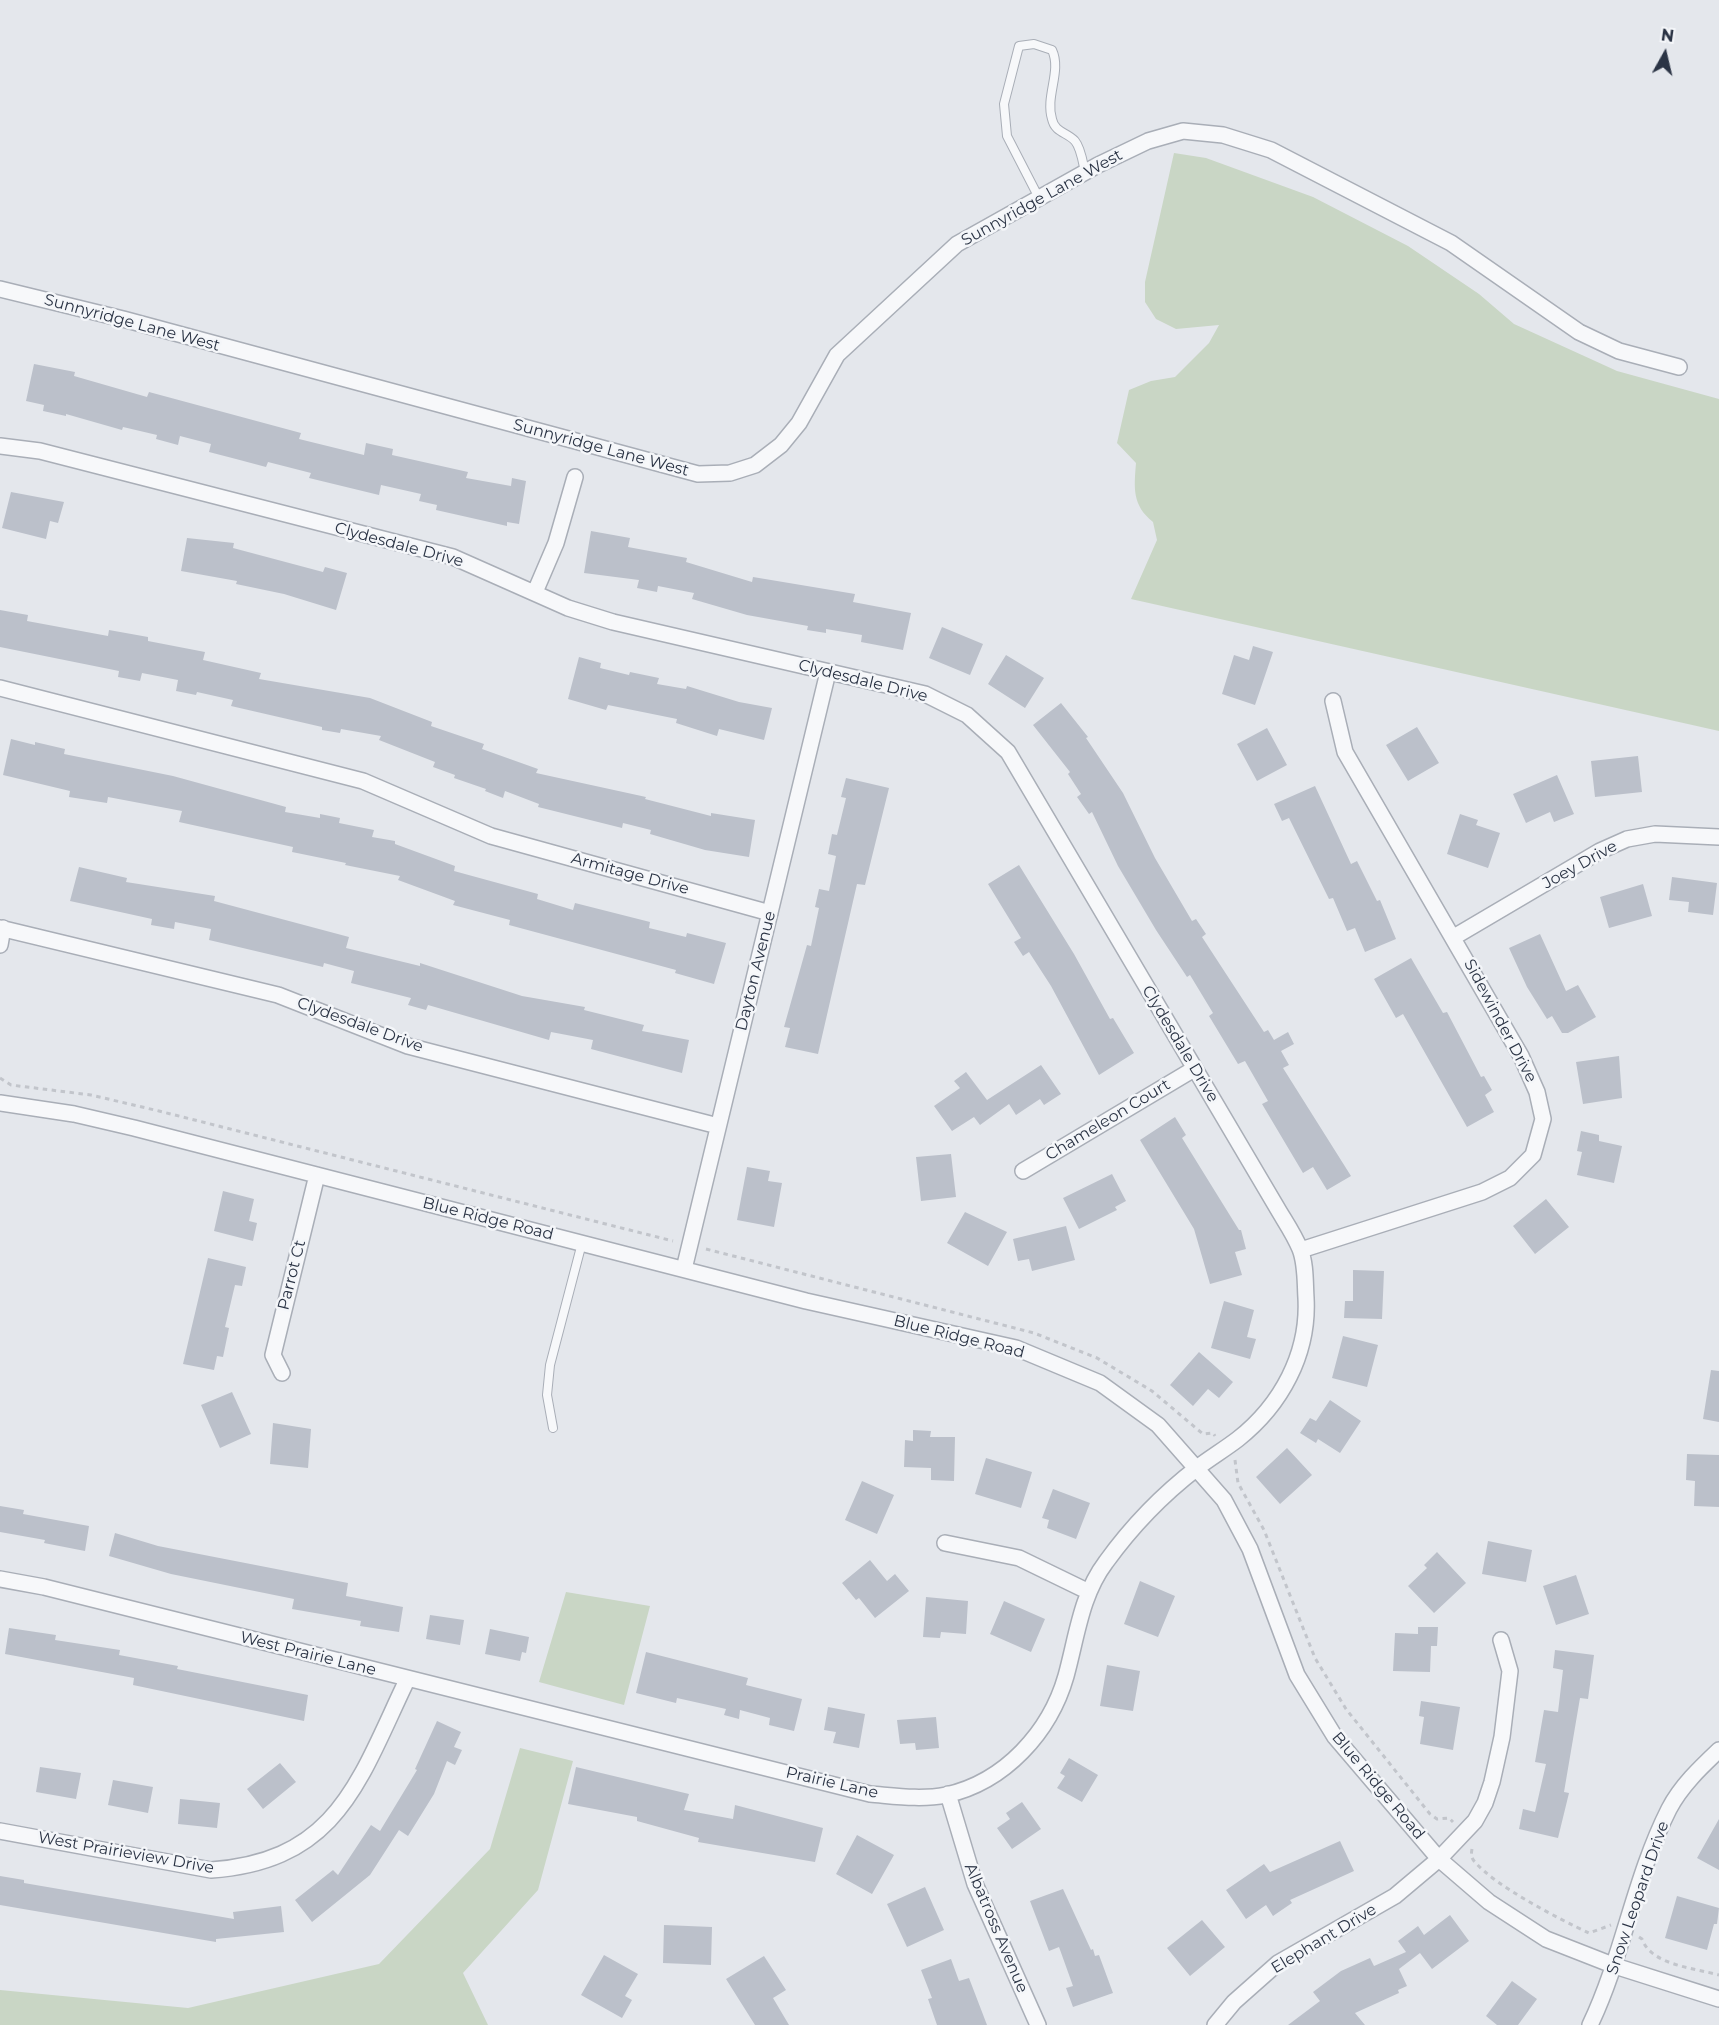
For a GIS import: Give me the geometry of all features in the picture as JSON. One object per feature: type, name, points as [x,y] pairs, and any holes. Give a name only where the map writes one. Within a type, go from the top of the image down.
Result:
[{"type":"street","name":"Sunnyridge Lane West","points":[[0,289],[134,322],[698,474],[730,473],[755,465],[781,445],[799,423],[837,355],[957,244],[1085,172],[1148,141],[1183,131],[1223,135],[1271,150],[1451,243],[1579,332],[1619,351],[1679,367]]},
{"type":"street","name":"Clydesdale Drive","points":[[0,447],[40,451],[453,557],[567,608],[612,622],[925,694],[967,715],[1008,752],[1300,1250],[1307,1319],[1295,1367],[1275,1403],[1225,1448],[1197,1468]]},
{"type":"street","points":[[535,592],[556,543],[575,477]]},
{"type":"street","name":"Dayton Avenue","points":[[684,1269],[828,672]]},
{"type":"street","name":"Armitage Drive","points":[[0,688],[363,781],[491,836],[770,913]]},
{"type":"street","name":"Sidewinder Drive","points":[[1300,1250],[1482,1192],[1510,1178],[1533,1155],[1543,1119],[1537,1092],[1521,1056],[1345,752],[1333,701]]},
{"type":"street","name":"Joey Drive","points":[[1454,937],[1600,851],[1627,840],[1655,834],[1719,837]]},
{"type":"street","name":"Clydesdale Drive","points":[[2,928],[278,995],[408,1046],[718,1126]]},
{"type":"street","points":[[0,945],[2,928]]},
{"type":"street","name":"Chameleon Court","points":[[1023,1172],[1194,1069]]},
{"type":"street","name":"Blue Ridge Road","points":[[0,1103],[74,1114],[806,1301],[1016,1348],[1100,1383],[1158,1425],[1224,1500],[1250,1549],[1297,1675],[1335,1737],[1439,1859],[1489,1902],[1546,1939],[1615,1966],[1719,1999]]},
{"type":"street","name":"Parrot Ct","points":[[282,1373],[273,1355],[317,1175]]},
{"type":"street","name":"Prairie Lane","points":[[616,1730],[870,1794],[917,1798],[948,1794],[988,1778],[1022,1754],[1043,1726],[1065,1679],[1087,1591],[1141,1517],[1197,1468]]},
{"type":"street","points":[[945,1543],[1019,1558],[1087,1591]]},
{"type":"street","name":"West Prairie Lane","points":[[0,1579],[44,1587],[407,1680],[616,1730]]},
{"type":"street","name":"Elephant Drive","points":[[1215,2025],[1234,2002],[1278,1963],[1395,1896],[1439,1859],[1474,1821],[1485,1803],[1502,1737],[1510,1671],[1501,1640]]},
{"type":"street","name":"West Prairieview Drive","points":[[0,1831],[211,1870],[242,1868],[276,1858],[312,1838],[341,1809],[357,1785],[407,1680]]},
{"type":"street","name":"Snow Leopard Drive","points":[[1590,2025],[1615,1966],[1644,1870],[1669,1808],[1692,1775],[1719,1750]]},
{"type":"street","name":"Albatross Avenue","points":[[948,1794],[975,1884],[1038,2025]]},
{"type":"lane","points":[[1039,198],[1007,136],[1004,104],[1019,46],[1034,44],[1052,50],[1055,57],[1049,98],[1052,122],[1060,133],[1072,138],[1078,144],[1085,172]]},
{"type":"lane","points":[[553,1428],[547,1395],[550,1365],[582,1243]]},
{"type":"path","points":[[0,1078],[11,1085],[91,1095],[159,1111],[690,1245],[1034,1334],[1097,1358],[1152,1391],[1203,1434],[1213,1433],[1237,1462],[1235,1471],[1238,1483],[1264,1530],[1315,1658],[1346,1709],[1430,1814],[1437,1820],[1449,1818],[1472,1846],[1471,1856],[1474,1862],[1505,1885],[1561,1920],[1588,1933],[1600,1931],[1608,1924],[1642,1938],[1646,1950],[1655,1957],[1719,1976]]},
{"type":"green space","points":[[1174,153],[1206,158],[1313,197],[1408,246],[1479,294],[1514,324],[1617,371],[1719,399],[1719,731],[1131,599],[1157,540],[1153,522],[1141,509],[1136,496],[1136,463],[1117,443],[1129,390],[1151,381],[1175,377],[1209,343],[1219,325],[1176,329],[1156,319],[1145,302],[1145,282]]},
{"type":"green space","points":[[566,1592],[650,1606],[624,1705],[539,1682]]},
{"type":"green space","points":[[520,1748],[573,1761],[538,1890],[463,1973],[488,2025],[0,2025],[0,1990],[188,2008],[379,1964],[490,1849]]},
{"type":"building","points":[[34,364],[75,372],[74,376],[147,397],[149,392],[301,433],[299,439],[364,455],[366,443],[393,449],[392,455],[468,472],[466,478],[511,486],[512,478],[526,481],[519,524],[507,522],[507,526],[436,510],[437,505],[419,501],[421,494],[381,485],[379,495],[309,478],[311,473],[268,462],[266,467],[209,452],[211,444],[180,436],[178,445],[156,439],[157,435],[123,427],[122,430],[66,414],[66,416],[43,411],[44,405],[26,401]]},
{"type":"building","points":[[11,492],[64,502],[58,523],[50,521],[46,539],[2,528]]},
{"type":"building","points":[[591,531],[630,538],[628,547],[687,558],[686,562],[752,582],[753,577],[855,594],[853,602],[911,613],[903,650],[861,642],[862,635],[826,629],[826,633],[807,630],[808,626],[747,615],[692,599],[694,593],[658,586],[657,592],[637,588],[639,580],[584,573]]},
{"type":"building","points":[[187,538],[234,543],[233,548],[323,572],[325,567],[347,573],[336,610],[284,594],[236,584],[237,581],[181,571]]},
{"type":"building","points":[[0,610],[28,615],[27,621],[108,636],[109,630],[148,637],[148,641],[205,652],[203,660],[261,673],[259,679],[370,698],[432,722],[431,726],[484,744],[482,749],[538,769],[536,773],[646,797],[645,799],[711,816],[711,813],[755,820],[749,857],[705,850],[650,834],[651,830],[623,823],[622,828],[538,807],[539,804],[505,791],[503,798],[433,767],[435,762],[379,740],[381,736],[341,729],[340,733],[322,730],[322,727],[231,706],[233,700],[197,692],[196,695],[176,691],[178,680],[142,673],[140,681],[118,677],[119,671],[0,647]]},
{"type":"building","points":[[942,627],[983,644],[970,675],[929,658]]},
{"type":"building","points":[[1253,646],[1273,652],[1255,705],[1222,694],[1234,655],[1249,660]]},
{"type":"building","points":[[1006,655],[1044,678],[1025,708],[988,684]]},
{"type":"building","points":[[579,657],[601,663],[600,668],[629,675],[630,672],[659,678],[657,684],[686,689],[687,686],[739,702],[772,708],[764,740],[719,729],[717,736],[676,723],[677,719],[608,705],[606,710],[568,699]]},
{"type":"building","points":[[1061,703],[1088,737],[1086,738],[1123,793],[1155,858],[1192,921],[1196,919],[1206,934],[1202,937],[1264,1032],[1268,1030],[1274,1040],[1288,1032],[1294,1044],[1281,1051],[1289,1065],[1283,1068],[1351,1176],[1327,1190],[1313,1167],[1303,1173],[1262,1104],[1268,1101],[1245,1061],[1238,1064],[1209,1016],[1213,1013],[1190,975],[1187,977],[1118,866],[1092,812],[1089,814],[1077,797],[1081,794],[1068,774],[1070,772],[1033,725]]},
{"type":"building","points":[[1417,727],[1439,763],[1408,781],[1386,745]]},
{"type":"building","points":[[1267,728],[1287,765],[1257,781],[1237,744]]},
{"type":"building","points":[[11,739],[65,749],[64,754],[173,776],[286,807],[285,812],[320,818],[320,814],[340,818],[339,823],[374,830],[372,837],[395,841],[395,844],[455,866],[454,871],[538,894],[537,899],[573,910],[575,903],[650,922],[649,928],[686,937],[687,933],[726,943],[714,984],[675,973],[676,970],[509,925],[510,920],[453,905],[455,901],[398,880],[400,876],[292,852],[293,847],[179,822],[182,811],[108,797],[107,803],[69,797],[70,791],[3,775]]},
{"type":"building","points":[[1638,756],[1642,792],[1595,797],[1591,761]]},
{"type":"building","points":[[1557,775],[1574,814],[1554,822],[1550,812],[1526,823],[1513,794]]},
{"type":"building","points":[[846,778],[889,788],[865,885],[857,884],[818,1054],[785,1047],[790,1028],[784,1027],[807,945],[811,946],[819,908],[815,907],[819,889],[829,891],[836,856],[828,854],[832,834],[837,835],[846,798],[841,797]]},
{"type":"building","points":[[1315,786],[1351,864],[1357,861],[1377,901],[1380,900],[1396,939],[1365,952],[1355,928],[1347,931],[1333,898],[1329,899],[1289,818],[1282,821],[1274,804]]},
{"type":"building","points":[[1460,814],[1478,820],[1476,825],[1500,833],[1488,868],[1447,854]]},
{"type":"building","points":[[1019,865],[1074,954],[1110,1019],[1113,1018],[1134,1053],[1099,1075],[1051,986],[1029,952],[1023,956],[1014,942],[1021,938],[988,884]]},
{"type":"building","points":[[79,867],[127,878],[126,882],[215,896],[214,901],[349,937],[346,948],[420,966],[420,963],[522,996],[585,1007],[584,1010],[644,1025],[642,1031],[689,1040],[682,1073],[591,1049],[593,1040],[551,1032],[549,1040],[428,1005],[426,1010],[408,1005],[411,998],[351,983],[354,971],[324,963],[323,967],[209,940],[211,929],[175,922],[174,929],[151,925],[152,919],[70,901]]},
{"type":"building","points":[[1672,877],[1717,883],[1713,915],[1688,912],[1689,902],[1669,900]]},
{"type":"building","points":[[1643,884],[1652,916],[1609,928],[1600,897]]},
{"type":"building","points":[[1540,934],[1566,991],[1578,985],[1596,1017],[1568,1033],[1562,1033],[1552,1016],[1547,1019],[1527,987],[1509,948]]},
{"type":"building","points":[[1411,958],[1443,1013],[1447,1012],[1481,1077],[1484,1076],[1492,1090],[1485,1095],[1494,1112],[1467,1127],[1403,1014],[1396,1018],[1374,979]]},
{"type":"building","points":[[1619,1056],[1622,1098],[1583,1104],[1576,1062]]},
{"type":"building","points":[[1041,1065],[1061,1094],[1044,1105],[1040,1099],[1016,1115],[1009,1104],[980,1125],[974,1117],[952,1131],[934,1106],[960,1088],[954,1081],[966,1072],[987,1100]]},
{"type":"building","points":[[1175,1117],[1186,1135],[1182,1138],[1241,1230],[1246,1249],[1235,1252],[1242,1275],[1210,1284],[1194,1229],[1140,1140]]},
{"type":"building","points":[[1581,1131],[1599,1135],[1599,1141],[1622,1146],[1614,1183],[1577,1175],[1582,1152],[1577,1151]]},
{"type":"building","points":[[951,1154],[956,1197],[921,1201],[916,1157]]},
{"type":"building","points":[[747,1167],[770,1171],[768,1181],[782,1183],[774,1227],[737,1220]]},
{"type":"building","points":[[1112,1174],[1126,1201],[1115,1207],[1117,1210],[1079,1229],[1063,1198]]},
{"type":"building","points":[[223,1191],[254,1199],[249,1221],[257,1223],[253,1241],[214,1231]]},
{"type":"building","points":[[1546,1199],[1569,1227],[1535,1254],[1513,1226]]},
{"type":"building","points":[[965,1212],[1007,1232],[988,1266],[947,1243]]},
{"type":"building","points":[[1066,1226],[1075,1260],[1032,1271],[1029,1259],[1018,1261],[1013,1239]]},
{"type":"building","points":[[208,1258],[246,1267],[242,1286],[235,1285],[225,1327],[229,1328],[223,1357],[217,1356],[214,1370],[183,1364]]},
{"type":"building","points":[[1353,1270],[1384,1271],[1382,1319],[1344,1318],[1345,1301],[1353,1301]]},
{"type":"building","points":[[1224,1301],[1254,1310],[1247,1337],[1256,1339],[1250,1359],[1211,1348]]},
{"type":"building","points":[[1343,1336],[1378,1345],[1367,1387],[1332,1378]]},
{"type":"building","points":[[1199,1352],[1233,1382],[1219,1398],[1208,1389],[1193,1406],[1170,1385]]},
{"type":"building","points":[[1711,1370],[1719,1371],[1719,1422],[1703,1419]]},
{"type":"building","points":[[232,1392],[251,1434],[220,1448],[201,1405]]},
{"type":"building","points":[[1330,1400],[1361,1421],[1340,1453],[1318,1439],[1316,1443],[1300,1433],[1310,1418],[1316,1421]]},
{"type":"building","points":[[273,1423],[311,1429],[308,1468],[270,1464]]},
{"type":"building","points":[[913,1430],[931,1431],[930,1437],[955,1437],[954,1481],[931,1480],[931,1468],[904,1467],[905,1440],[913,1441]]},
{"type":"building","points":[[1287,1448],[1312,1475],[1280,1504],[1256,1477]]},
{"type":"building","points":[[1687,1454],[1719,1455],[1719,1507],[1694,1506],[1695,1481],[1686,1480]]},
{"type":"building","points":[[986,1458],[1032,1472],[1021,1508],[975,1494]]},
{"type":"building","points":[[862,1481],[894,1495],[877,1534],[845,1520]]},
{"type":"building","points":[[1053,1489],[1090,1503],[1076,1539],[1047,1528],[1049,1520],[1042,1518]]},
{"type":"building","points":[[0,1506],[24,1510],[23,1514],[89,1526],[85,1551],[44,1543],[45,1540],[0,1532]]},
{"type":"building","points":[[115,1533],[158,1546],[348,1583],[346,1596],[403,1607],[399,1632],[360,1626],[361,1621],[292,1609],[294,1599],[171,1574],[109,1556]]},
{"type":"building","points":[[1488,1541],[1532,1550],[1526,1582],[1482,1574]]},
{"type":"building","points":[[1437,1552],[1466,1583],[1434,1613],[1408,1586],[1427,1568],[1424,1565]]},
{"type":"building","points":[[870,1560],[887,1581],[895,1574],[909,1591],[875,1618],[859,1598],[856,1600],[842,1583]]},
{"type":"building","points":[[1576,1575],[1589,1614],[1556,1625],[1543,1586]]},
{"type":"building","points":[[1140,1581],[1175,1596],[1158,1637],[1124,1624]]},
{"type":"building","points":[[926,1597],[968,1601],[966,1634],[941,1632],[940,1638],[923,1637]]},
{"type":"building","points":[[1004,1601],[1045,1619],[1031,1652],[990,1634]]},
{"type":"building","points":[[430,1615],[464,1620],[460,1645],[426,1639]]},
{"type":"building","points":[[1418,1627],[1438,1627],[1437,1646],[1431,1646],[1430,1672],[1393,1671],[1395,1633],[1418,1634]]},
{"type":"building","points":[[9,1628],[56,1635],[55,1640],[120,1650],[119,1655],[178,1666],[177,1669],[308,1695],[304,1721],[133,1685],[134,1678],[5,1654]]},
{"type":"building","points":[[490,1629],[529,1637],[526,1653],[522,1652],[520,1661],[485,1654]]},
{"type":"building","points":[[1555,1650],[1594,1655],[1588,1699],[1580,1698],[1564,1792],[1569,1793],[1558,1838],[1519,1829],[1523,1809],[1535,1812],[1546,1764],[1535,1762],[1544,1710],[1558,1712],[1563,1670],[1553,1668]]},
{"type":"building","points":[[646,1652],[748,1678],[746,1685],[802,1699],[794,1731],[769,1725],[770,1718],[740,1710],[739,1719],[724,1715],[726,1709],[677,1698],[676,1703],[636,1693]]},
{"type":"building","points":[[1107,1665],[1140,1671],[1133,1711],[1100,1706]]},
{"type":"building","points":[[1421,1701],[1460,1707],[1453,1750],[1420,1744],[1424,1717],[1419,1716]]},
{"type":"building","points":[[828,1707],[865,1714],[859,1748],[833,1743],[836,1732],[824,1730]]},
{"type":"building","points":[[936,1717],[939,1748],[916,1750],[915,1743],[900,1744],[897,1720]]},
{"type":"building","points":[[437,1721],[461,1732],[454,1747],[462,1750],[455,1765],[447,1761],[434,1794],[408,1836],[399,1830],[370,1875],[312,1922],[295,1900],[333,1870],[338,1875],[371,1825],[380,1831],[417,1770],[415,1769]]},
{"type":"building","points":[[1069,1758],[1098,1775],[1082,1802],[1057,1788],[1065,1776],[1060,1773]]},
{"type":"building","points":[[280,1763],[296,1782],[263,1809],[247,1789]]},
{"type":"building","points":[[40,1767],[81,1773],[76,1799],[36,1792]]},
{"type":"building","points":[[576,1767],[689,1794],[684,1810],[733,1819],[735,1805],[823,1828],[815,1862],[698,1842],[699,1838],[637,1821],[637,1817],[568,1804]]},
{"type":"building","points":[[113,1780],[153,1787],[148,1813],[108,1805]]},
{"type":"building","points":[[180,1799],[220,1803],[217,1828],[178,1824]]},
{"type":"building","points":[[1022,1802],[1041,1829],[1012,1849],[997,1828],[1010,1819],[1006,1813]]},
{"type":"building","points":[[1719,1819],[1719,1870],[1697,1858]]},
{"type":"building","points":[[857,1835],[894,1855],[872,1894],[836,1874]]},
{"type":"building","points":[[1340,1841],[1354,1871],[1290,1900],[1292,1903],[1273,1916],[1266,1905],[1246,1919],[1226,1890],[1264,1864],[1270,1872]]},
{"type":"building","points":[[0,1876],[24,1880],[24,1883],[234,1919],[233,1912],[281,1906],[284,1932],[216,1939],[216,1942],[0,1905]]},
{"type":"building","points":[[925,1887],[944,1930],[907,1947],[887,1904]]},
{"type":"building","points":[[1063,1889],[1091,1950],[1093,1949],[1095,1956],[1099,1955],[1113,1993],[1073,2007],[1066,1988],[1073,1986],[1059,1947],[1049,1951],[1030,1901]]},
{"type":"building","points":[[1677,1896],[1719,1908],[1717,1924],[1714,1924],[1707,1950],[1665,1938]]},
{"type":"building","points":[[1450,1915],[1469,1941],[1432,1969],[1420,1953],[1399,1969],[1407,1986],[1398,1990],[1399,1993],[1355,2013],[1365,2025],[1288,2025],[1320,2001],[1313,1992],[1341,1971],[1370,1958],[1374,1966],[1406,1952],[1398,1941],[1418,1926],[1424,1935]]},
{"type":"building","points":[[1202,1920],[1225,1947],[1190,1976],[1167,1948]]},
{"type":"building","points":[[664,1925],[712,1927],[711,1965],[663,1963]]},
{"type":"building","points":[[604,1955],[638,1974],[625,1996],[632,2000],[622,2018],[581,1995]]},
{"type":"building","points":[[764,1956],[786,1990],[773,1998],[789,2025],[755,2025],[726,1979]]},
{"type":"building","points":[[951,1959],[959,1981],[969,1978],[987,2025],[937,2025],[928,1999],[932,1998],[921,1970]]},
{"type":"building","points":[[1512,1981],[1537,1999],[1518,2025],[1497,2025],[1486,2016]]}]
